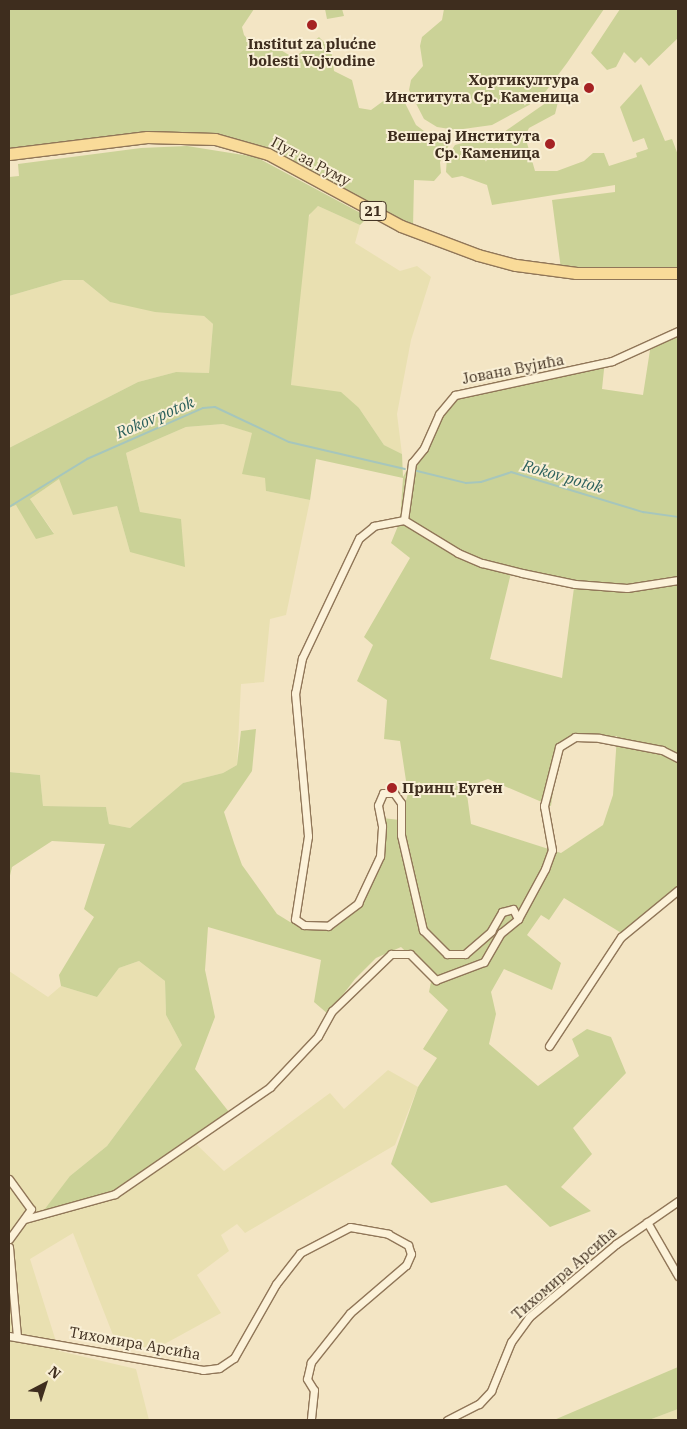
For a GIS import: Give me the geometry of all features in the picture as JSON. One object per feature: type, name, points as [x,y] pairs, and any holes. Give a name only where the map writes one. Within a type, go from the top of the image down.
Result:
[{"type":"main road","name":"Пут за Руму","points":[[9,154],[147,137],[215,139],[268,154],[401,226],[478,255],[516,265],[576,272],[678,273]]},
{"type":"street","name":"Јована Вујића","points":[[404,520],[412,464],[424,448],[439,414],[455,395],[612,361],[678,331]]},
{"type":"street","points":[[518,918],[513,909],[502,912],[491,930],[465,954],[447,954],[424,930],[401,835],[401,803],[394,794],[383,793],[378,805],[382,826],[380,856],[358,903],[328,926],[304,925],[295,919],[308,836],[295,692],[302,658],[359,538],[374,526],[404,520],[458,553],[482,563],[574,584],[627,588],[678,580]]},
{"type":"street","points":[[9,1239],[15,1226],[25,1219],[115,1194],[270,1087],[318,1036],[332,1010],[391,954],[410,954],[436,980],[484,962],[501,933],[518,918],[545,869],[552,850],[544,806],[559,747],[575,738],[599,738],[662,750],[678,758]]},
{"type":"street","points":[[549,1046],[621,936],[678,890]]},
{"type":"street","points":[[9,1179],[28,1203],[31,1210],[25,1219]]},
{"type":"street","name":"Тихомира Арсића","points":[[447,1420],[479,1404],[491,1391],[510,1342],[530,1317],[647,1222],[678,1201]]},
{"type":"street","points":[[647,1222],[678,1276]]},
{"type":"street","name":"Тихомира Арсића","points":[[9,1336],[203,1370],[220,1368],[234,1358],[276,1284],[300,1253],[350,1227],[388,1234],[408,1245],[411,1254],[406,1265],[350,1313],[310,1362],[307,1379],[314,1390],[311,1420]]},
{"type":"street","points":[[9,1247],[17,1337]]},
{"type":"shaded area","points":[[318,206],[360,225],[355,243],[400,271],[417,266],[431,277],[411,340],[397,414],[402,454],[384,445],[359,408],[291,385],[307,222],[312,210]]},
{"type":"shaded area","points":[[64,280],[83,280],[110,302],[204,316],[213,324],[209,373],[176,372],[138,382],[9,448],[9,296]]},
{"type":"shaded area","points":[[223,424],[253,433],[266,478],[266,491],[310,500],[286,615],[270,619],[264,682],[241,684],[237,765],[223,773],[183,783],[130,828],[109,824],[106,807],[43,806],[40,775],[9,772],[9,508],[16,505],[54,533],[30,499],[59,479],[117,506],[130,552],[140,512],[126,453],[186,427]]},
{"type":"shaded area","points":[[139,961],[165,981],[166,1015],[182,1045],[107,1146],[70,1176],[192,1140],[224,1171],[330,1093],[344,1109],[388,1070],[418,1087],[395,1145],[245,1233],[237,1224],[221,1235],[229,1251],[197,1275],[221,1313],[150,1352],[115,1340],[73,1233],[30,1259],[59,1351],[136,1369],[149,1420],[9,1420],[9,971],[48,997],[61,986],[97,997],[119,968]]},
{"type":"shaded area","points":[[678,1409],[678,1420],[649,1420]]},
{"type":"green space","points":[[9,9],[254,9],[242,27],[244,35],[252,44],[273,40],[279,49],[294,58],[319,37],[331,49],[334,71],[352,80],[359,108],[371,110],[397,91],[400,93],[416,125],[436,140],[449,145],[440,162],[441,173],[434,181],[414,180],[413,228],[259,146],[218,135],[156,133],[9,150]]},
{"type":"green space","points":[[325,9],[342,9],[344,16],[327,19]]},
{"type":"green space","points":[[444,9],[604,9],[546,91],[529,105],[492,125],[456,130],[437,127],[424,119],[409,90],[411,80],[423,66],[420,46],[422,37],[442,20]]},
{"type":"green space","points":[[620,9],[678,9],[678,38],[649,66],[641,57],[635,63],[624,52],[616,67],[607,70],[591,53]]},
{"type":"green space","points":[[641,84],[665,141],[672,139],[678,155],[678,271],[561,269],[552,200],[615,192],[615,185],[492,205],[487,185],[462,176],[452,178],[446,172],[447,157],[455,145],[504,132],[550,100],[558,102],[555,114],[529,128],[525,136],[535,171],[557,171],[584,161],[593,153],[604,153],[609,166],[637,157],[636,153],[648,149],[644,138],[633,142],[620,107]]},
{"type":"green space","points":[[187,146],[256,157],[368,217],[360,225],[318,206],[309,215],[291,385],[341,392],[359,408],[384,445],[402,454],[403,477],[434,422],[456,394],[499,381],[605,360],[602,389],[643,395],[650,350],[678,335],[678,894],[650,913],[628,937],[564,898],[549,920],[541,915],[527,935],[561,963],[552,990],[504,969],[491,992],[496,1014],[489,1044],[538,1086],[579,1056],[572,1039],[587,1029],[611,1037],[626,1073],[573,1128],[592,1154],[561,1187],[591,1211],[550,1227],[506,1185],[431,1203],[391,1164],[418,1087],[437,1058],[423,1049],[448,1010],[429,992],[432,977],[401,947],[376,958],[355,979],[328,1014],[314,1002],[321,960],[208,927],[205,970],[215,1017],[195,1069],[229,1112],[121,1195],[38,1218],[70,1176],[107,1146],[182,1045],[166,1015],[165,981],[139,961],[119,968],[97,997],[61,986],[59,975],[94,917],[84,909],[105,844],[52,841],[12,867],[9,880],[9,772],[40,775],[43,806],[106,807],[109,824],[130,828],[183,783],[223,773],[237,765],[241,731],[256,729],[252,771],[224,812],[234,843],[242,865],[277,914],[290,922],[323,931],[350,916],[370,880],[381,850],[382,818],[400,820],[408,794],[400,741],[384,739],[387,700],[357,681],[373,645],[364,637],[410,558],[391,543],[400,521],[403,478],[316,459],[310,500],[266,491],[265,478],[242,474],[252,433],[223,424],[186,427],[126,453],[140,512],[181,519],[185,567],[130,552],[117,506],[73,515],[59,479],[30,499],[54,534],[36,539],[16,505],[9,508],[9,448],[138,382],[176,372],[209,373],[213,324],[204,316],[155,312],[110,302],[83,280],[64,280],[9,296],[9,177],[19,176],[18,164],[141,148]],"holes":[[[512,569],[575,580],[562,678],[490,659]],[[617,736],[613,795],[603,825],[561,853],[471,824],[466,787],[488,779],[551,806],[560,743],[572,737]]]},
{"type":"green space","points":[[678,1367],[678,1409],[649,1420],[554,1420]]},
{"type":"waterway","name":"Rokov potok","points":[[9,507],[87,459],[203,408],[215,407],[289,442],[405,469]]},
{"type":"waterway","name":"Rokov potok","points":[[413,470],[466,483],[481,482],[511,472],[643,512],[678,517]]},
{"type":"place","name":"Institut za plućne bolesti Vojvodine","points":[[312,25]]},
{"type":"place","name":"Хортикултура Института Ср. Каменица","points":[[589,88]]},
{"type":"place","name":"Вешерај Института Ср. Каменица","points":[[550,144]]},
{"type":"place","name":"Принц Еуген","points":[[392,788]]}]
